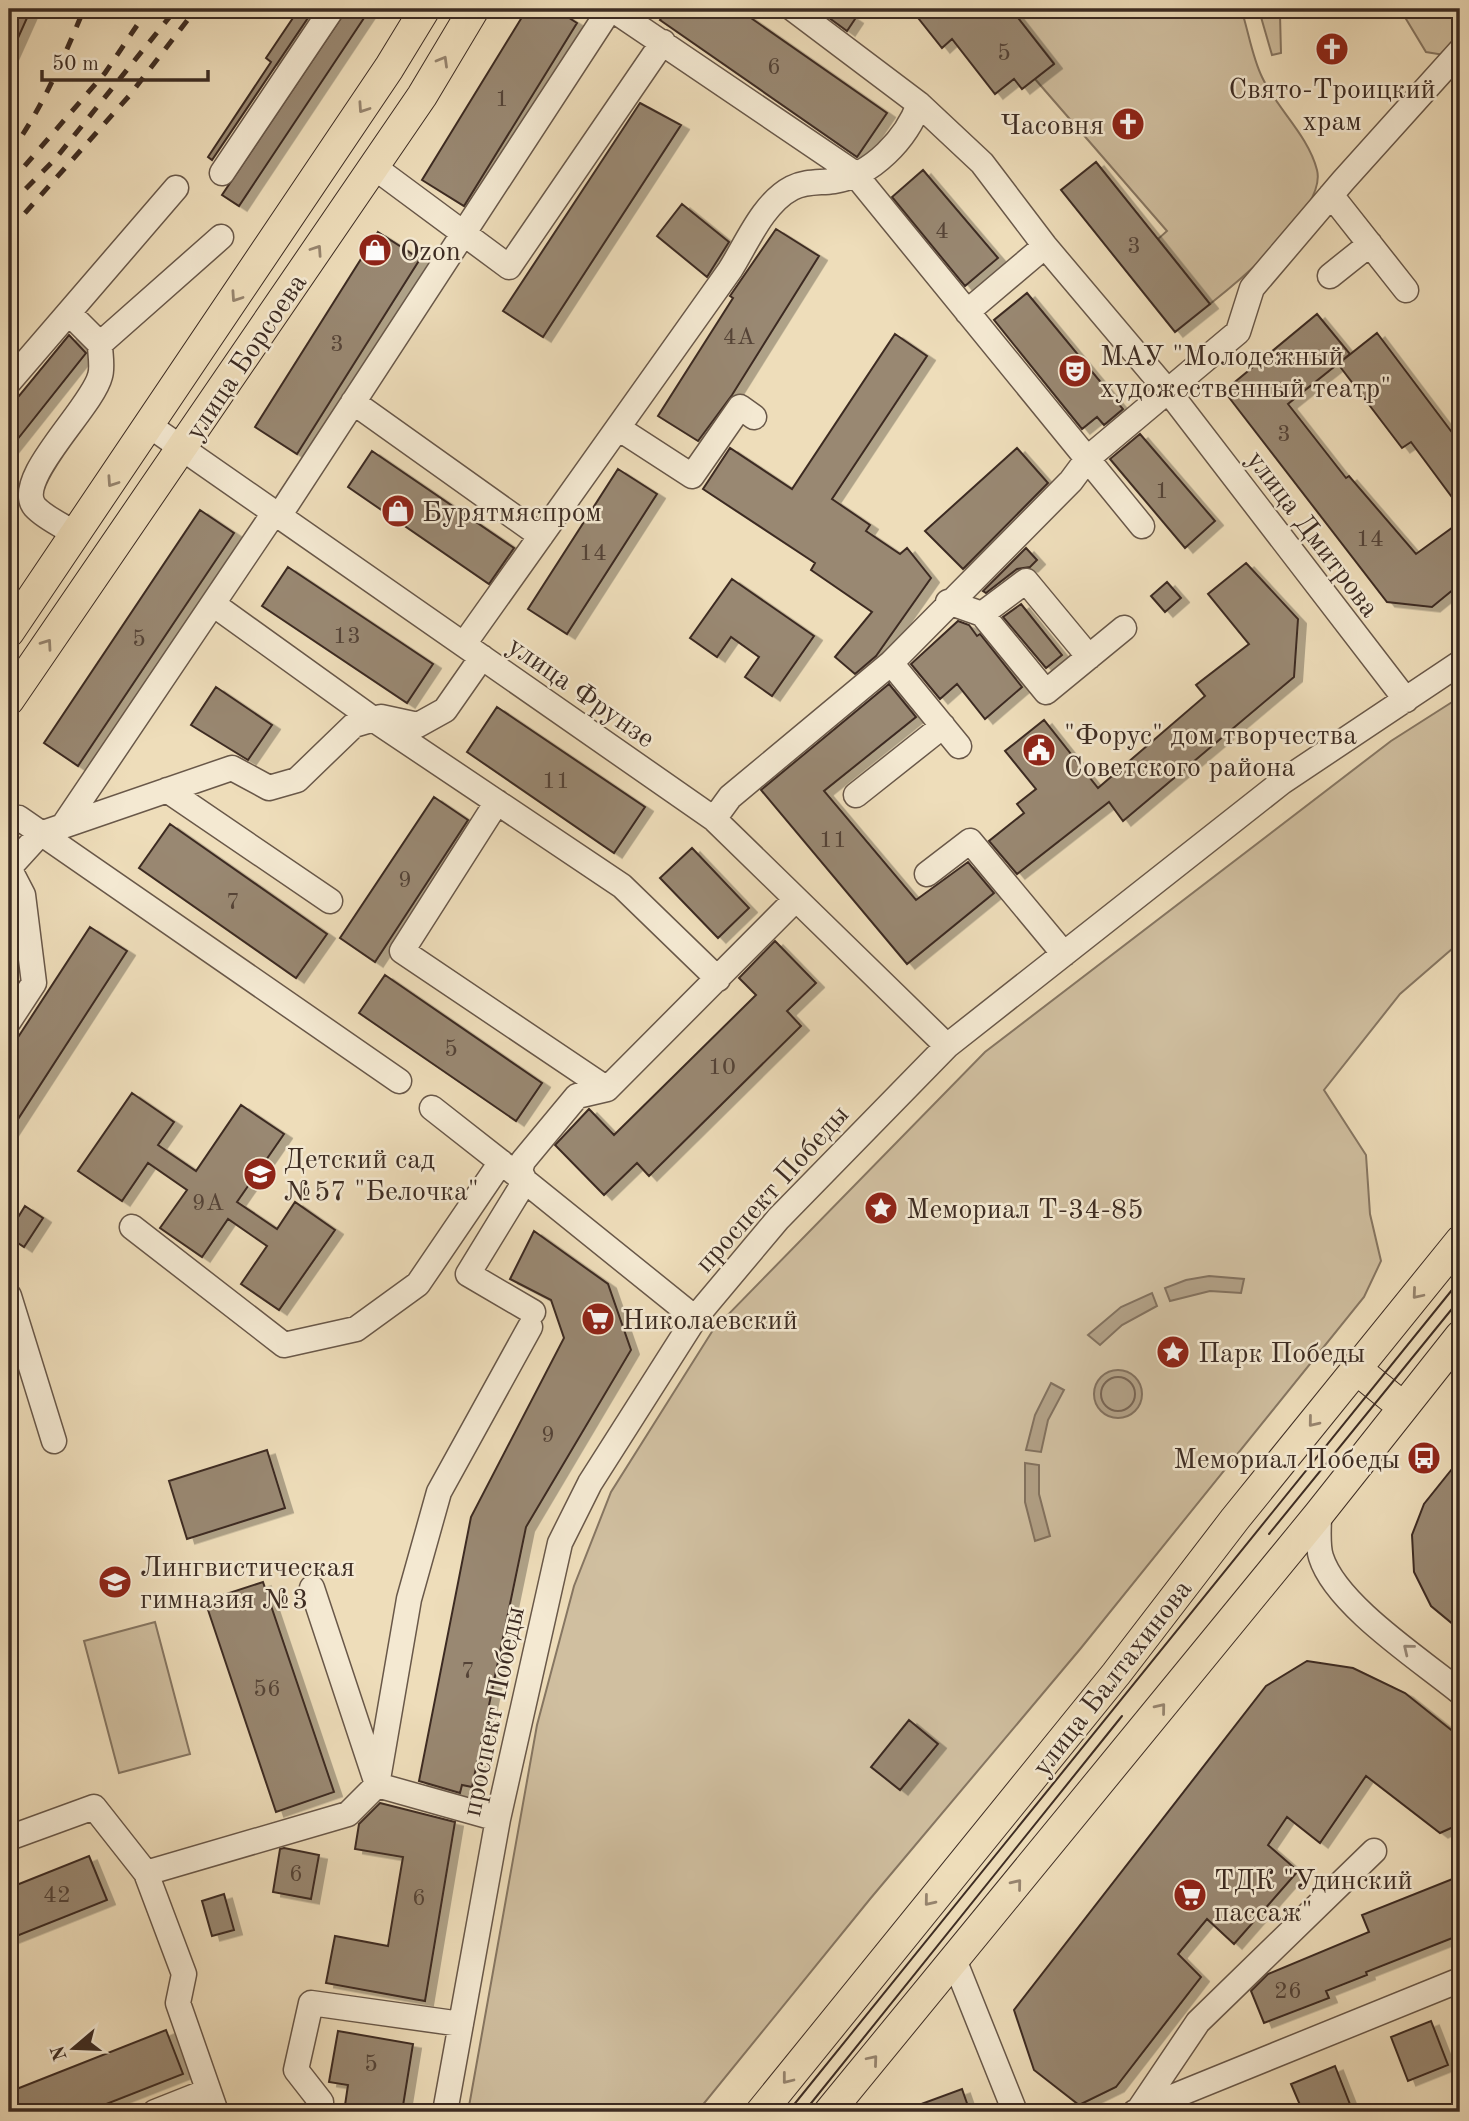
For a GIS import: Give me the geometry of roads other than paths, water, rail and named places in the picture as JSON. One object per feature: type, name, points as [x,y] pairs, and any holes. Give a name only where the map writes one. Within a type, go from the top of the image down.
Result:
[{"type":"main road","name":"улица Борсоева","points":[[9,632],[150,426],[389,68],[425,9]]},
{"type":"main road","name":"улица Борсоева","points":[[9,700],[422,96],[474,9]]},
{"type":"main road","name":"улица Балтахинова","points":[[761,2112],[1116,1674],[1355,1368],[1460,1241]]},
{"type":"main road","name":"улица Балтахинова","points":[[829,2112],[955,1962],[1460,1336]]},
{"type":"main road","points":[[1355,1368],[1404,1407]]},
{"type":"street","points":[[222,173],[332,9]]},
{"type":"street","points":[[63,826],[352,402],[611,9],[855,173],[1142,526]]},
{"type":"street","name":"улица Дмитрова","points":[[793,9],[919,104],[982,163],[1045,246],[1172,396],[1405,700]]},
{"type":"street","points":[[374,167],[509,267],[663,42]]},
{"type":"street","points":[[714,819],[730,797],[891,663],[948,602],[1071,481],[1088,458],[1172,396],[1238,332],[1252,288],[1460,51]]},
{"type":"street","points":[[9,1021],[34,983],[23,895],[9,868],[40,834],[232,768],[269,788],[297,780],[354,725],[381,717],[418,725],[445,710],[473,651],[541,536],[730,270],[768,208],[790,189],[808,182],[836,181],[855,173],[902,139],[919,104]]},
{"type":"street","points":[[9,382],[176,188]]},
{"type":"street","points":[[1331,195],[1406,290]]},
{"type":"street","points":[[100,344],[221,237]]},
{"type":"street","points":[[1330,276],[1370,244]]},
{"type":"street","points":[[967,312],[1045,246]]},
{"type":"street","points":[[70,314],[100,344],[101,376],[86,405],[34,473],[29,492],[34,506],[76,534]]},
{"type":"street","points":[[352,402],[541,536]]},
{"type":"street","points":[[618,428],[692,476],[740,407],[754,416]]},
{"type":"street","name":"улица Фрунзе","points":[[150,426],[714,819],[947,1046]]},
{"type":"street","points":[[982,614],[1027,581],[1089,657]]},
{"type":"street","points":[[948,602],[982,614],[1046,692],[1124,628]]},
{"type":"street","points":[[213,604],[373,719],[622,886],[718,979]]},
{"type":"street","points":[[891,663],[959,746]]},
{"type":"street","name":"проспект Победы","points":[[445,2112],[498,1819],[560,1543],[590,1483],[695,1318],[778,1219],[947,1046],[1282,782],[1460,663]]},
{"type":"street","points":[[856,796],[943,726]]},
{"type":"street","points":[[167,790],[330,901]]},
{"type":"street","points":[[497,802],[402,951],[607,1089]]},
{"type":"street","points":[[9,825],[19,818],[399,1081]]},
{"type":"street","points":[[927,874],[970,841],[1064,954]]},
{"type":"street","points":[[9,916],[23,895]]},
{"type":"street","points":[[525,1181],[520,1171],[523,1161],[577,1096],[607,1089],[795,900]]},
{"type":"street","points":[[432,1108],[695,1318]]},
{"type":"street","points":[[132,1227],[284,1345],[356,1329],[418,1284],[501,1162]]},
{"type":"street","points":[[146,1873],[348,1814],[377,1785],[409,1599],[439,1492],[531,1319],[468,1273],[525,1181]]},
{"type":"street","points":[[9,1296],[54,1441]]},
{"type":"street","points":[[1319,1514],[1320,1556],[1332,1582],[1350,1602],[1460,1692]]},
{"type":"street","points":[[312,1588],[377,1785]]},
{"type":"street","points":[[377,1785],[498,1819]]},
{"type":"street","points":[[9,1838],[94,1807],[146,1873],[184,1974],[178,2003],[212,2102],[155,2112]]},
{"type":"street","points":[[1136,2112],[1198,2022],[1374,1851]]},
{"type":"street","points":[[955,1962],[1015,2112]]},
{"type":"street","points":[[1136,2112],[1460,1980]]},
{"type":"street","points":[[319,2112],[321,2102],[296,2070],[310,2003],[461,2024]]},
{"type":"water","points":[[1209,1276],[1244,1279],[1241,1293],[1210,1291],[1170,1301],[1165,1288],[1186,1280]]},
{"type":"water","points":[[1152,1293],[1157,1306],[1122,1325],[1100,1345],[1088,1335],[1121,1307]]},
{"type":"water","points":[[1118,1370],[1135,1377],[1142,1394],[1135,1411],[1118,1418],[1101,1411],[1094,1394],[1101,1377]]},
{"type":"water","points":[[1051,1383],[1064,1390],[1048,1420],[1041,1452],[1026,1450],[1035,1415]]},
{"type":"water","points":[[1025,1463],[1039,1465],[1039,1494],[1050,1536],[1035,1541],[1025,1502]]},
{"type":"tram line","points":[[788,2112],[1460,1280]]},
{"type":"tram line","points":[[1269,1534],[1460,1299]]},
{"type":"tram line","points":[[804,2112],[1122,1716]]},
{"type":"railway","points":[[9,154],[42,102],[84,9]]},
{"type":"railway","points":[[9,184],[105,73],[148,9]]},
{"type":"railway","points":[[9,206],[56,158],[176,9]]},
{"type":"railway","points":[[9,231],[129,96],[196,9]]},
{"type":"place","name":"Свято-Троицкий храм","points":[[1332,49]]},
{"type":"place","name":"Часовня","points":[[1128,124]]},
{"type":"place","name":"Ozon","points":[[375,250]]},
{"type":"place","name":"МАУ \"Молодежный художественный театр\"","points":[[1075,371]]},
{"type":"place","name":"Бурятмяспром","points":[[398,511]]},
{"type":"place","name":"\"Форус\" дом творчества Советского района","points":[[1039,750]]},
{"type":"place","name":"Детский сад №57 \"Белочка\"","points":[[260,1174]]},
{"type":"place","name":"Мемориал Т-34-85","points":[[881,1208]]},
{"type":"place","name":"Николаевский","points":[[598,1319]]},
{"type":"place","name":"Парк Победы","points":[[1173,1352]]},
{"type":"place","name":"Мемориал Победы","points":[[1424,1458]]},
{"type":"place","name":"Лингвистическая гимназия №3","points":[[115,1582]]},
{"type":"place","name":"ТДК \"Удинский пассаж\"","points":[[1190,1895]]}]
